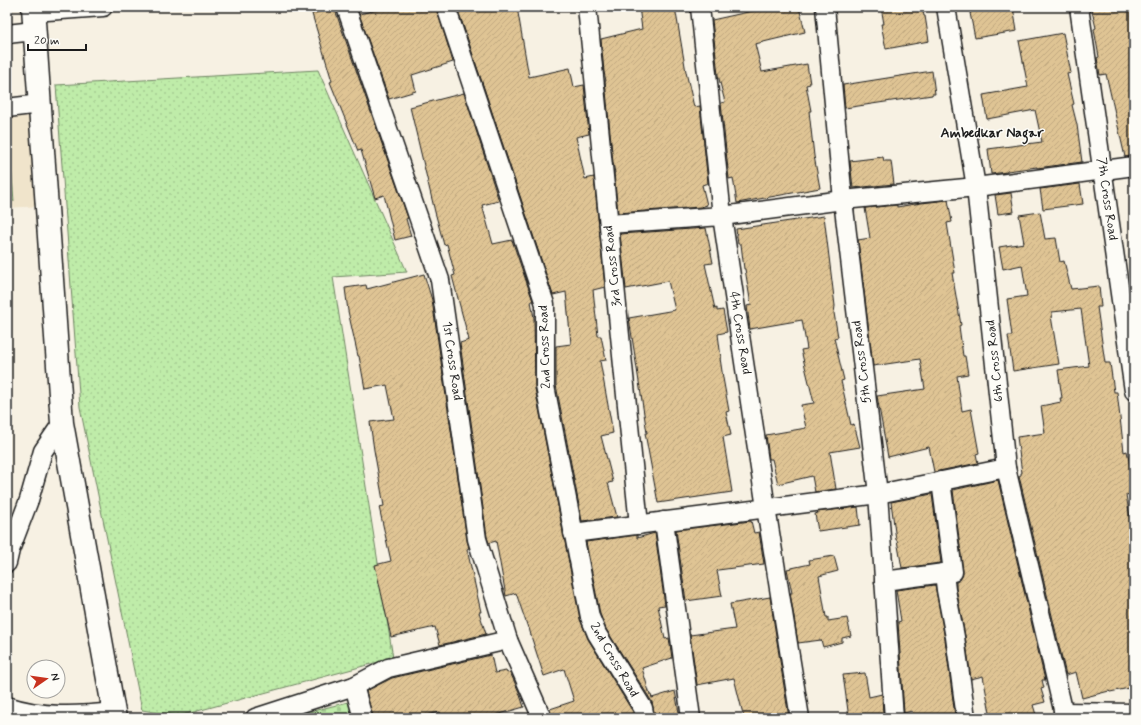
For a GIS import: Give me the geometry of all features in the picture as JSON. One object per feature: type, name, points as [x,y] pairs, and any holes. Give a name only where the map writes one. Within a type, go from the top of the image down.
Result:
[{"type":"street","points":[[7,34],[33,17],[102,7]]},
{"type":"street","name":"1st Cross Road","points":[[346,7],[440,280],[477,539],[508,640],[542,718]]},
{"type":"street","name":"2nd Cross Road","points":[[446,7],[545,304],[545,386],[590,617],[597,634],[644,713]]},
{"type":"street","name":"3rd Cross Road","points":[[587,7],[639,525]]},
{"type":"street","name":"4th Cross Road","points":[[700,7],[722,216],[766,508],[800,718]]},
{"type":"street","name":"5th Cross Road","points":[[825,7],[843,200],[878,494],[894,718]]},
{"type":"street","name":"6th Cross Road","points":[[946,7],[976,187],[1006,468],[1064,715]]},
{"type":"street","name":"7th Cross Road","points":[[1079,7],[1134,391]]},
{"type":"street","points":[[7,706],[21,711],[62,716],[114,715],[62,423],[33,17]]},
{"type":"street","points":[[7,108],[40,104]]},
{"type":"street","points":[[609,224],[722,216],[843,200],[976,187],[1134,166]]},
{"type":"street","points":[[7,563],[11,538],[28,500],[43,451],[62,423]]},
{"type":"street","points":[[573,533],[878,494],[1006,468]]},
{"type":"street","points":[[884,581],[953,572],[941,481]]},
{"type":"street","points":[[664,521],[692,718]]},
{"type":"street","points":[[944,573],[955,637],[966,718]]},
{"type":"street","points":[[254,718],[354,686],[388,668],[508,640]]},
{"type":"street","points":[[354,686],[363,718]]},
{"type":"street","points":[[1064,715],[1134,713]]},
{"type":"shaded area","points":[[33,116],[41,206],[7,208],[7,118]]},
{"type":"green space","points":[[318,70],[407,272],[333,277],[393,658],[179,716],[142,710],[80,407],[56,85]]},
{"type":"green space","points":[[7,120],[14,201],[7,202]]},
{"type":"green space","points":[[348,702],[352,718],[286,718]]},
{"type":"building","points":[[334,7],[408,218],[406,219],[411,236],[395,240],[384,195],[375,198],[361,150],[358,151],[330,82],[332,81],[312,14]]},
{"type":"building","points":[[390,7],[436,7],[453,62],[412,75],[416,91],[389,99],[359,14]]},
{"type":"building","points":[[457,7],[517,7],[529,77],[570,68],[574,87],[584,85],[589,134],[576,137],[585,179],[594,177],[605,287],[593,290],[598,336],[601,336],[606,360],[600,361],[613,433],[601,436],[613,482],[608,483],[617,517],[582,521],[556,385],[556,346],[571,344],[566,292],[553,295]]},
{"type":"building","points":[[639,7],[675,7],[686,72],[694,107],[700,106],[708,183],[702,185],[707,205],[701,207],[618,213],[601,39],[642,29]]},
{"type":"building","points":[[757,7],[799,7],[805,32],[755,44],[762,72],[807,64],[810,84],[806,85],[811,111],[809,111],[814,156],[820,188],[737,203],[733,178],[729,179],[721,103],[725,102],[718,75],[712,20],[757,10]]},
{"type":"building","points":[[881,7],[922,7],[929,41],[886,49],[881,24],[884,24]]},
{"type":"building","points":[[971,7],[1013,7],[1017,31],[975,38],[970,13]]},
{"type":"building","points":[[1091,7],[1134,7],[1134,156],[1125,157],[1106,74],[1100,75],[1097,58],[1099,57],[1094,29],[1096,28]]},
{"type":"building","points":[[1063,33],[1071,73],[1067,74],[1074,104],[1072,105],[1077,125],[1082,162],[991,174],[988,149],[1042,142],[1035,110],[987,119],[983,95],[1028,87],[1019,41]]},
{"type":"building","points":[[932,71],[935,94],[845,108],[843,85]]},
{"type":"building","points":[[464,93],[499,201],[482,205],[493,244],[512,240],[533,301],[531,301],[534,318],[535,388],[580,619],[588,639],[633,712],[634,718],[552,718],[550,709],[574,701],[564,669],[544,676],[516,593],[506,596],[496,541],[489,543],[487,537],[460,343],[469,340],[452,276],[455,275],[447,244],[444,245],[435,212],[410,107]]},
{"type":"building","points":[[883,157],[884,161],[891,161],[894,184],[853,188],[850,161]]},
{"type":"building","points":[[1080,184],[1083,204],[1043,209],[1040,189]]},
{"type":"building","points":[[1011,193],[1014,212],[998,214],[995,195]]},
{"type":"building","points":[[948,200],[952,222],[947,223],[955,273],[952,273],[961,325],[959,326],[963,356],[965,356],[968,374],[957,376],[962,411],[971,409],[979,453],[976,454],[978,463],[934,472],[929,447],[888,457],[877,396],[925,389],[920,359],[873,366],[858,240],[870,238],[865,208],[897,205],[897,207]]},
{"type":"building","points":[[1040,212],[1045,239],[1056,238],[1060,262],[1064,261],[1071,289],[1099,286],[1101,307],[1097,307],[1105,363],[1110,363],[1114,392],[1117,392],[1124,452],[1127,451],[1134,484],[1134,493],[1126,495],[1134,539],[1134,687],[1109,691],[1082,698],[1076,672],[1066,675],[1019,476],[1022,473],[1017,437],[1045,433],[1041,406],[1061,402],[1060,398],[1062,398],[1058,370],[1089,366],[1081,309],[1052,312],[1051,316],[1059,364],[1013,371],[1008,336],[1012,336],[1007,299],[1027,296],[1022,265],[1003,269],[999,247],[1024,243],[1019,215]]},
{"type":"building","points":[[824,216],[835,306],[834,313],[838,337],[834,338],[844,380],[841,381],[851,425],[854,424],[860,447],[830,452],[836,489],[815,492],[812,476],[778,484],[772,459],[769,459],[766,435],[806,428],[801,405],[814,403],[801,350],[807,349],[802,320],[750,329],[747,306],[751,305],[741,244],[738,244],[736,229]]},
{"type":"building","points":[[706,228],[713,263],[705,264],[715,309],[717,308],[717,311],[723,310],[727,332],[718,334],[720,358],[729,411],[726,412],[731,435],[723,437],[732,492],[658,503],[645,433],[647,433],[629,318],[675,310],[668,281],[626,289],[620,234]]},
{"type":"building","points":[[424,274],[432,300],[469,548],[467,549],[481,612],[479,612],[486,634],[440,645],[435,627],[391,637],[375,565],[391,561],[379,507],[384,506],[370,422],[394,419],[387,385],[365,389],[348,311],[345,288],[366,285],[367,289]]},
{"type":"building","points":[[998,480],[1045,680],[1042,680],[1044,688],[1041,689],[1045,702],[1033,705],[1037,718],[991,718],[983,676],[971,679],[956,588],[956,582],[960,580],[963,571],[953,490]]},
{"type":"building","points":[[932,494],[941,563],[902,568],[896,540],[891,502]]},
{"type":"building","points":[[858,507],[860,525],[818,531],[815,514],[818,513],[817,512]]},
{"type":"building","points":[[751,521],[754,533],[759,532],[764,564],[718,570],[722,596],[686,601],[676,530]]},
{"type":"building","points":[[655,533],[665,605],[658,606],[665,639],[669,638],[672,658],[642,668],[652,698],[675,691],[680,718],[655,718],[652,702],[606,629],[600,614],[586,542],[637,535],[637,538]]},
{"type":"building","points":[[834,556],[838,571],[819,576],[826,617],[828,617],[828,621],[847,618],[851,636],[842,638],[842,642],[823,647],[821,640],[798,643],[790,593],[792,593],[787,569],[810,564],[809,560]]},
{"type":"building","points":[[935,585],[945,639],[955,716],[948,718],[914,718],[912,711],[904,713],[898,622],[901,621],[896,590]]},
{"type":"building","points":[[770,597],[789,718],[744,718],[734,678],[697,685],[690,635],[735,629],[730,604]]},
{"type":"building","points":[[491,655],[495,673],[506,671],[507,673],[510,672],[524,707],[486,718],[442,718],[440,712],[413,718],[373,718],[366,691],[392,678]]},
{"type":"building","points":[[865,673],[869,697],[882,694],[883,717],[849,718],[843,675]]},
{"type":"district","name":"Ambedkar Nagar","points":[[992,133]]}]
